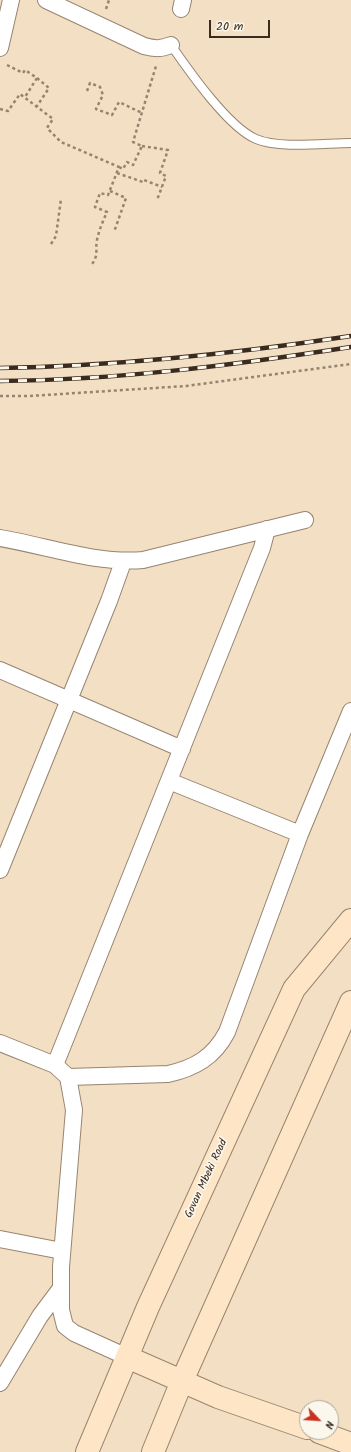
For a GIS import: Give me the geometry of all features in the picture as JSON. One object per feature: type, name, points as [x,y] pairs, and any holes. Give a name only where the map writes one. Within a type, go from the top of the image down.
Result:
[{"type":"main road","name":"Govan Mbeki Road","points":[[87,1452],[127,1357],[294,989],[351,920]]},
{"type":"main road","points":[[153,1452],[182,1381],[351,1002]]},
{"type":"main road","points":[[127,1357],[218,1397],[299,1425]]},
{"type":"main road","points":[[339,1440],[351,1444]]},
{"type":"street","points":[[0,48],[11,0]]},
{"type":"street","points":[[46,0],[144,46],[153,49],[166,47]]},
{"type":"street","points":[[0,538],[99,559],[123,562],[143,560],[305,520]]},
{"type":"street","points":[[56,1065],[262,548],[267,529]]},
{"type":"street","points":[[0,870],[109,601],[123,562]]},
{"type":"street","points":[[0,670],[182,749]]},
{"type":"street","points":[[68,1077],[168,1074],[184,1071],[204,1061],[214,1052],[227,1032],[300,834],[351,711]]},
{"type":"street","points":[[169,781],[300,834]]},
{"type":"street","points":[[0,1042],[56,1065],[68,1077],[74,1110],[62,1251],[61,1310],[65,1326],[74,1333],[127,1357]]},
{"type":"street","points":[[0,1239],[62,1251]]},
{"type":"street","points":[[0,1383],[40,1316],[61,1288]]},
{"type":"lane","points":[[166,47],[243,132],[257,140],[278,144],[351,143]]},
{"type":"path","points":[[157,200],[166,176],[160,173],[168,150],[142,146],[133,142],[142,112],[166,47]]},
{"type":"path","points":[[6,64],[23,72],[25,70],[49,88],[37,107]]},
{"type":"path","points":[[25,97],[36,78]]},
{"type":"path","points":[[87,91],[90,82],[100,87],[103,94],[96,109],[112,115],[119,102],[142,112]]},
{"type":"path","points":[[0,109],[8,111],[20,94],[53,119],[47,128],[60,142],[123,169],[127,162],[133,165],[142,146]]},
{"type":"path","points":[[92,264],[95,260],[98,248],[96,242],[106,212],[96,207],[100,193],[108,195],[110,192],[119,167]]},
{"type":"path","points":[[117,173],[143,182],[144,180],[162,187]]},
{"type":"path","points":[[110,192],[126,198],[114,232]]},
{"type":"path","points":[[51,244],[56,236],[61,199]]},
{"type":"path","points":[[0,396],[30,396],[186,386],[320,370],[351,364]]},
{"type":"railway","points":[[0,368],[133,362],[220,354],[351,336]]},
{"type":"railway","points":[[0,381],[132,375],[264,360],[351,347]]}]
